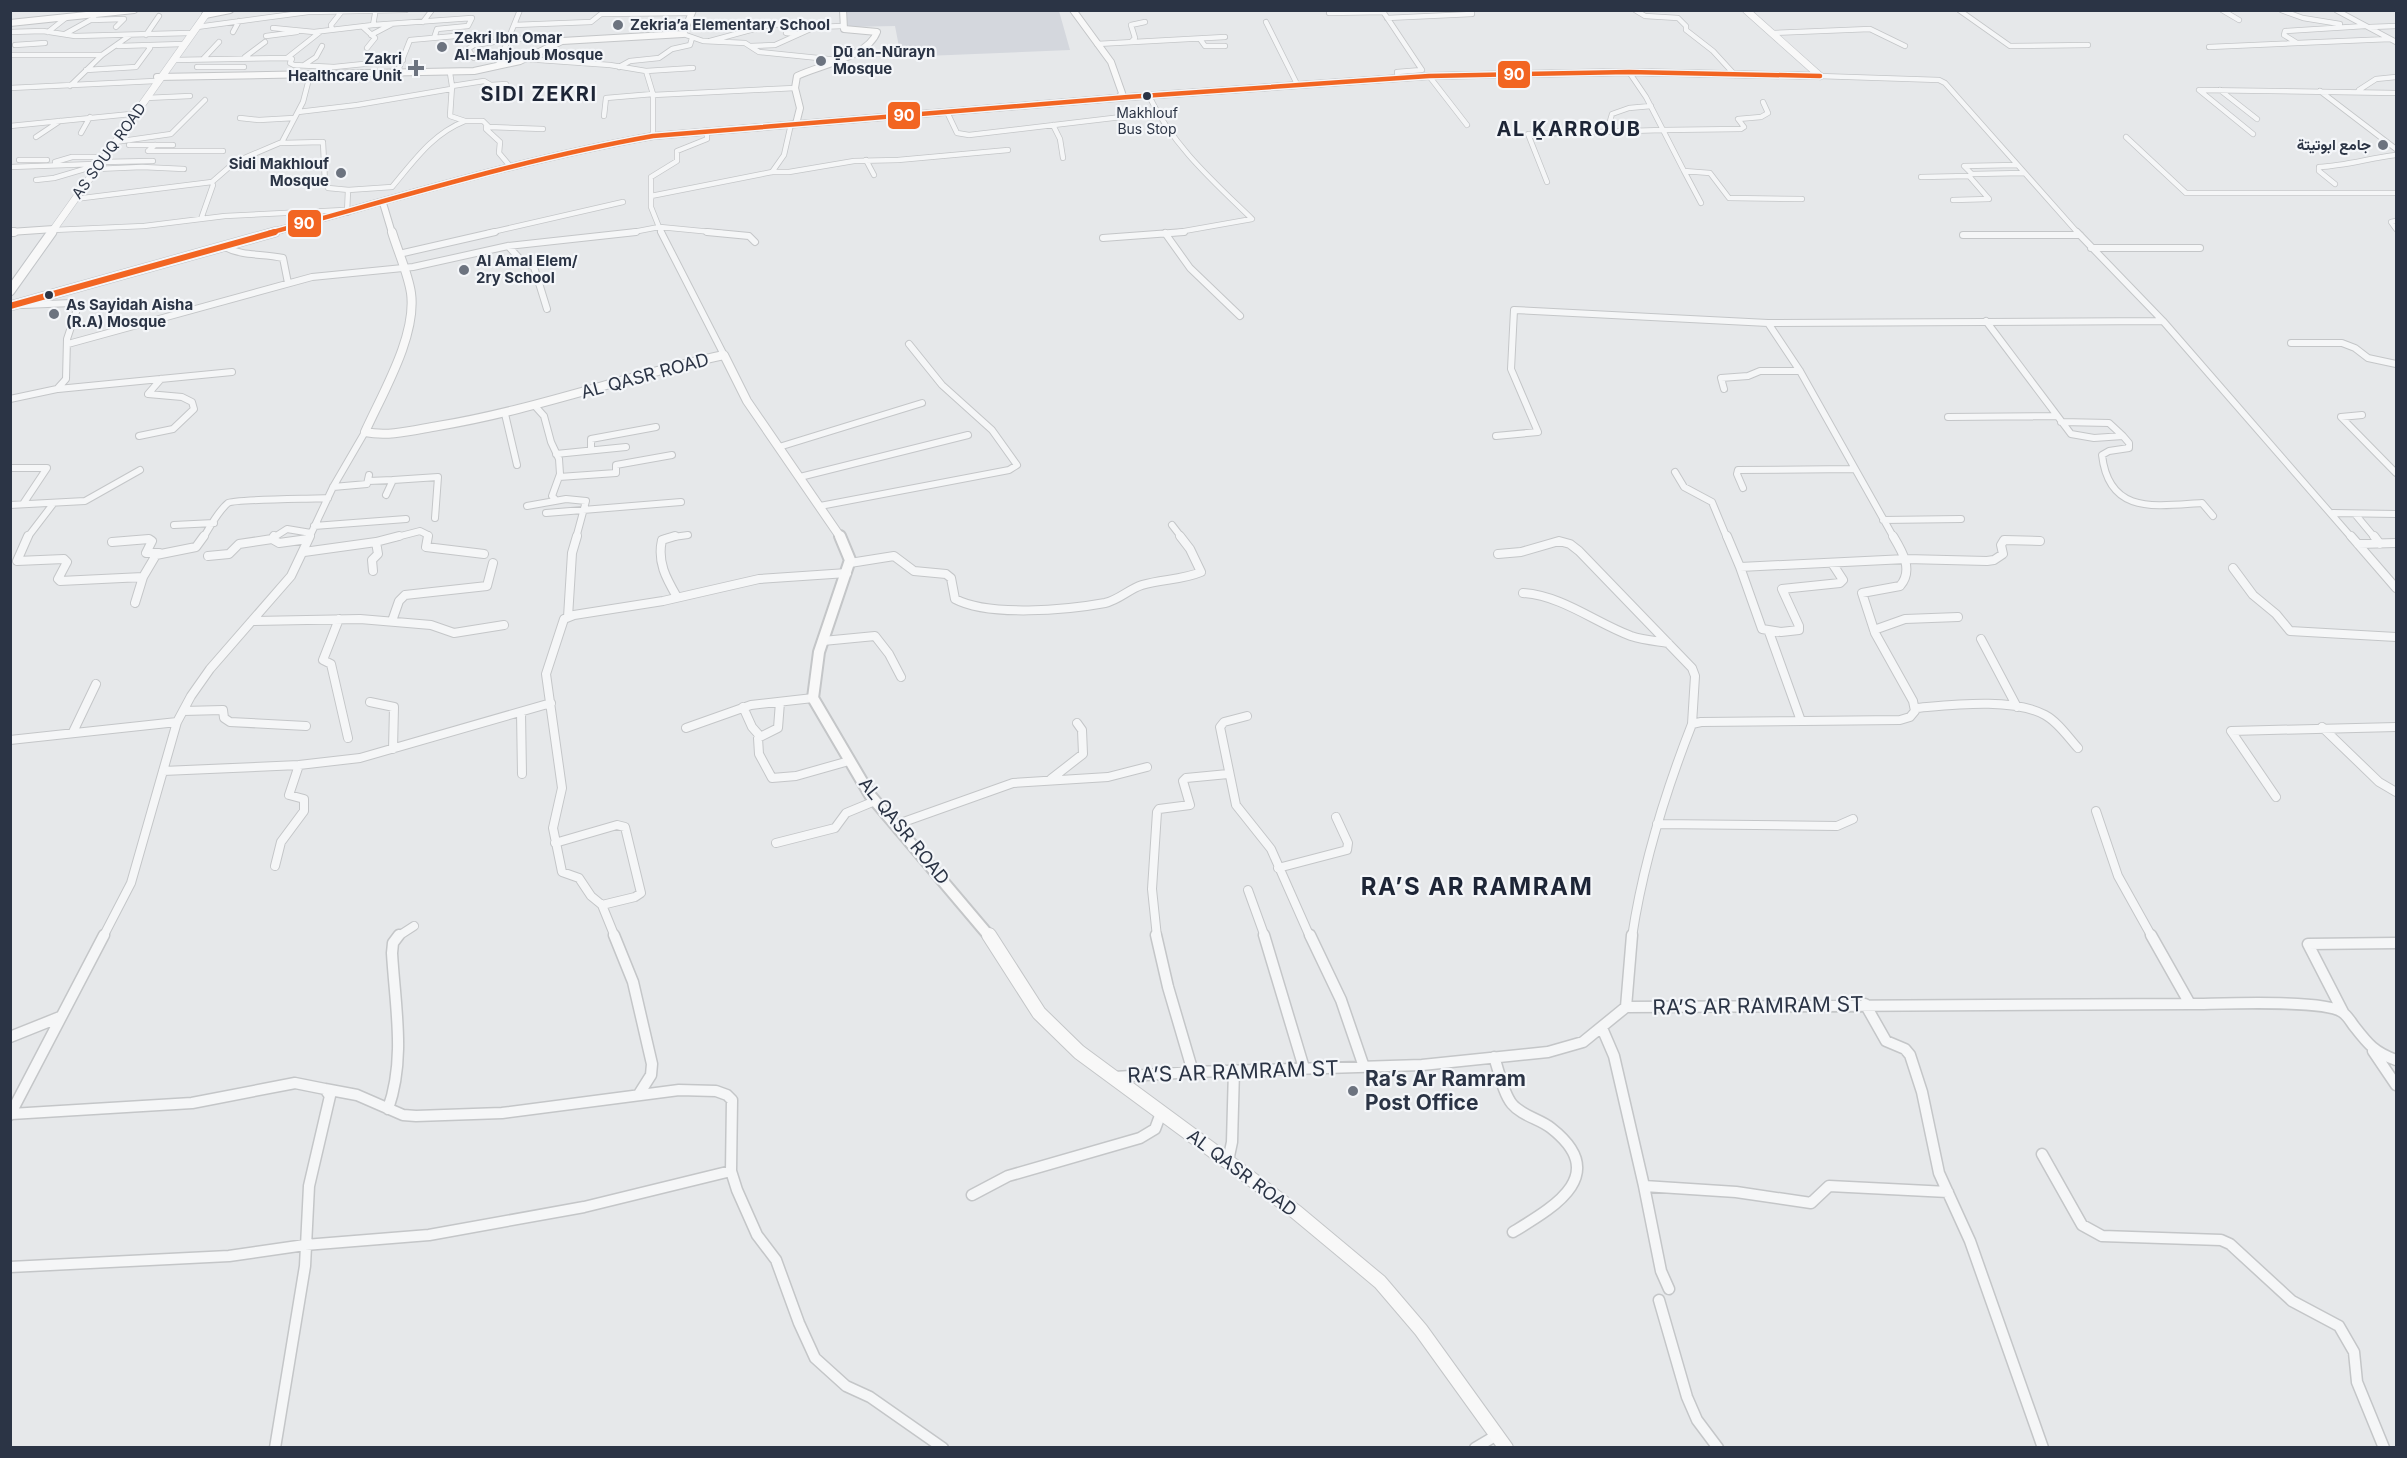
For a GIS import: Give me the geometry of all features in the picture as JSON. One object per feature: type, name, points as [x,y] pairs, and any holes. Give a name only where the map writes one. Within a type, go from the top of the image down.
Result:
[{"type":"main road","points":[[1746,10],[1819,76]]},
{"type":"main road","name":"AS SOUQ ROAD","points":[[10,282],[75,199],[158,78],[209,12]]},
{"type":"main road","name":"AS SOUQ ROAD","points":[[10,291],[131,114],[189,33],[209,12]]},
{"type":"main road","points":[[12,305],[510,166],[579,149],[653,136],[1123,96],[1429,76],[1629,72],[1819,76]]},
{"type":"street","points":[[10,23],[134,10]]},
{"type":"street","points":[[209,12],[230,10]]},
{"type":"street","points":[[197,27],[307,12],[342,11],[375,14],[406,10]]},
{"type":"street","points":[[397,73],[403,60],[404,49],[432,10]]},
{"type":"street","points":[[457,10],[457,18]]},
{"type":"street","points":[[496,67],[520,10]]},
{"type":"street","points":[[772,172],[784,155],[800,108],[795,88],[797,76],[838,60],[872,43],[877,34],[873,30],[846,30],[843,26],[843,10]]},
{"type":"street","points":[[1073,10],[1111,62],[1123,96]]},
{"type":"street","points":[[1387,18],[1472,14],[1472,10]]},
{"type":"street","points":[[1635,10],[1644,16],[1678,18],[1686,26],[1686,30],[1713,51],[1735,75]]},
{"type":"street","points":[[1959,10],[2010,46],[2088,45]]},
{"type":"street","points":[[2222,10],[2239,20]]},
{"type":"street","points":[[2281,10],[2300,19],[2325,20],[2343,25],[2397,26]]},
{"type":"street","points":[[2336,10],[2397,42]]},
{"type":"street","points":[[332,30],[331,25],[342,11]]},
{"type":"street","points":[[371,35],[384,30],[402,11]]},
{"type":"street","points":[[1329,13],[1382,11],[1422,70],[1397,72],[1398,78]]},
{"type":"street","points":[[302,19],[307,12]]},
{"type":"street","points":[[514,25],[591,22],[600,12],[692,12],[683,34]]},
{"type":"street","points":[[65,34],[91,20],[97,14]]},
{"type":"street","points":[[373,25],[375,14]]},
{"type":"street","points":[[146,35],[159,16]]},
{"type":"street","points":[[48,32],[68,17]]},
{"type":"street","points":[[91,20],[124,18],[116,27]]},
{"type":"street","points":[[246,57],[265,39],[297,32],[320,32],[457,18],[472,20],[468,26],[437,29],[434,38]]},
{"type":"street","points":[[234,32],[239,21]]},
{"type":"street","points":[[1131,42],[1135,38],[1131,25],[1145,22]]},
{"type":"street","points":[[1266,22],[1297,84]]},
{"type":"street","points":[[790,23],[786,33],[800,34]]},
{"type":"street","points":[[709,42],[718,37],[753,31],[769,25],[810,23],[815,27]]},
{"type":"street","points":[[750,46],[775,45],[815,27],[843,26]]},
{"type":"street","points":[[2297,43],[2284,35],[2285,31],[2365,26]]},
{"type":"street","points":[[273,28],[288,27],[297,32]]},
{"type":"street","points":[[363,27],[375,38],[367,48]]},
{"type":"street","points":[[2326,28],[2347,40]]},
{"type":"street","points":[[1773,33],[1870,29],[1905,46]]},
{"type":"street","points":[[10,32],[130,36],[189,33]]},
{"type":"street","points":[[286,58],[320,32]]},
{"type":"street","points":[[501,57],[474,58],[468,49],[474,45],[507,39],[562,41],[683,34],[709,42],[741,43],[759,52],[838,60]]},
{"type":"street","points":[[70,86],[102,55],[130,36]]},
{"type":"street","points":[[410,40],[455,36]]},
{"type":"street","points":[[1097,44],[1225,37]]},
{"type":"street","points":[[619,67],[630,61],[662,58],[672,49],[690,45],[692,38]]},
{"type":"street","points":[[16,39],[12,55],[102,55]]},
{"type":"street","points":[[1200,39],[1205,46],[1225,46]]},
{"type":"street","points":[[2208,47],[2390,39]]},
{"type":"street","points":[[10,88],[70,86],[158,78],[450,73],[496,67],[525,59],[562,41]]},
{"type":"street","points":[[204,58],[219,42]]},
{"type":"street","points":[[15,45],[45,43]]},
{"type":"street","points":[[118,46],[183,44]]},
{"type":"street","points":[[85,70],[136,67],[150,48],[148,46]]},
{"type":"street","points":[[304,65],[316,57],[322,46]]},
{"type":"street","points":[[218,67],[225,58]]},
{"type":"street","points":[[174,60],[286,58],[292,59],[291,64],[334,67],[403,60]]},
{"type":"street","points":[[525,59],[646,70],[693,68]]},
{"type":"street","points":[[197,67],[244,67]]},
{"type":"street","points":[[646,70],[651,80],[653,94],[653,136]]},
{"type":"street","points":[[1629,72],[1651,106],[1701,202]]},
{"type":"street","points":[[450,73],[449,115],[465,120],[483,121],[486,129],[500,142],[499,153],[510,166]]},
{"type":"street","points":[[281,143],[303,102],[310,75]]},
{"type":"street","points":[[1429,76],[1467,125]]},
{"type":"street","points":[[1819,76],[1941,80],[2091,248],[2163,321],[2397,588]]},
{"type":"street","points":[[2359,92],[2359,89],[2376,79],[2397,77]]},
{"type":"street","points":[[298,112],[357,105],[484,81],[491,85],[506,84],[510,91]]},
{"type":"street","points":[[604,117],[606,98],[795,88]]},
{"type":"street","points":[[2220,90],[2257,119]]},
{"type":"street","points":[[2253,134],[2199,91],[2397,93]]},
{"type":"street","points":[[2320,91],[2397,149]]},
{"type":"street","points":[[146,98],[190,96]]},
{"type":"street","points":[[1103,238],[1178,233],[1252,219],[1178,144],[1155,113],[1149,96]]},
{"type":"street","points":[[114,144],[170,135],[205,100]]},
{"type":"street","points":[[1547,182],[1528,134],[1742,129],[1744,127],[1738,118],[1761,117],[1768,113],[1763,102]]},
{"type":"street","points":[[1615,131],[1610,121],[1612,114],[1629,108],[1651,106]]},
{"type":"street","points":[[947,112],[957,133],[966,135],[1155,113]]},
{"type":"street","points":[[10,126],[131,114]]},
{"type":"street","points":[[81,133],[90,117]]},
{"type":"street","points":[[240,118],[259,120],[294,118]]},
{"type":"street","points":[[36,137],[61,120]]},
{"type":"street","points":[[75,199],[208,183],[235,162],[281,143],[323,142],[326,158],[321,177],[328,188],[349,190],[392,187],[425,146],[445,128],[465,120]]},
{"type":"street","points":[[1053,125],[1060,139],[1063,158]]},
{"type":"street","points":[[486,126],[543,129]]},
{"type":"street","points":[[707,131],[709,137],[707,139],[677,151],[677,161],[651,177],[651,207],[724,355]]},
{"type":"street","points":[[2126,137],[2181,191],[2186,193],[2397,193]]},
{"type":"street","points":[[114,144],[173,145]]},
{"type":"street","points":[[155,145],[148,151],[223,151]]},
{"type":"street","points":[[651,196],[772,172],[789,172],[866,160],[898,160],[1008,150]]},
{"type":"street","points":[[2335,184],[2319,171],[2319,167],[2344,165],[2365,158],[2397,155]]},
{"type":"street","points":[[19,160],[61,160],[147,169],[184,169]]},
{"type":"street","points":[[46,165],[61,160]]},
{"type":"street","points":[[866,160],[874,175]]},
{"type":"street","points":[[10,167],[153,161]]},
{"type":"street","points":[[36,180],[54,178],[97,164]]},
{"type":"street","points":[[1953,200],[1989,198],[1964,166],[2018,165]]},
{"type":"street","points":[[1684,171],[1710,173],[1729,198],[1802,199]]},
{"type":"street","points":[[1921,177],[2024,173]]},
{"type":"street","points":[[201,219],[213,185]]},
{"type":"street","points":[[11,232],[144,226],[201,219],[347,211],[349,190]]},
{"type":"street","points":[[11,1114],[60,1017],[118,912],[131,883],[177,722],[210,669],[291,576],[333,487],[365,432],[390,376],[406,329],[411,298],[383,202]]},
{"type":"street","points":[[399,254],[623,202]]},
{"type":"street","points":[[2397,221],[2391,222],[2397,228]]},
{"type":"street","points":[[68,344],[288,283],[336,273],[404,268],[508,246],[630,233],[660,227],[749,236],[755,242]]},
{"type":"street","points":[[1165,233],[1179,258],[1240,316]]},
{"type":"street","points":[[1963,235],[2080,235]]},
{"type":"street","points":[[508,246],[522,261],[534,267],[547,309]]},
{"type":"street","points":[[225,247],[238,254],[265,254],[283,258],[288,283]]},
{"type":"street","points":[[2091,248],[2200,248]]},
{"type":"street","points":[[34,299],[45,304]]},
{"type":"street","points":[[12,305],[72,303],[78,306],[67,339],[66,380],[57,389]]},
{"type":"street","points":[[1496,436],[1538,432],[1511,369],[1514,310],[1768,323],[2163,321]]},
{"type":"street","points":[[1986,321],[2070,434],[2094,438],[2123,436]]},
{"type":"street","points":[[1692,724],[1701,722],[1900,720],[1910,717],[1915,708],[1874,630],[1862,600],[1862,593],[1900,586],[1906,580],[1906,559],[1800,371],[1768,323]]},
{"type":"street","points":[[2290,343],[2342,343],[2355,348],[2368,358],[2397,364]]},
{"type":"street","points":[[820,506],[1010,470],[1017,465],[992,430],[942,385],[909,344]]},
{"type":"street","name":"AL QASR ROAD","points":[[365,432],[394,432],[482,420],[621,380],[724,355],[747,401],[841,537],[847,550],[848,568]]},
{"type":"street","points":[[1724,389],[1721,378],[1748,376],[1760,371],[1800,371]]},
{"type":"street","points":[[10,399],[57,389],[232,372]]},
{"type":"street","points":[[139,436],[173,429],[194,409],[192,402],[182,398],[148,394],[161,379]]},
{"type":"street","points":[[778,447],[922,404]]},
{"type":"street","points":[[535,406],[544,416],[560,465],[559,477],[552,496],[555,499]]},
{"type":"street","points":[[505,414],[517,465]]},
{"type":"street","points":[[2362,415],[2341,417],[2397,472]]},
{"type":"street","points":[[1948,417],[2056,416]]},
{"type":"street","points":[[2061,422],[2109,423],[2129,443],[2129,448],[2102,455],[2105,476],[2125,500],[2140,503],[2202,503],[2213,516]]},
{"type":"street","points":[[591,450],[591,439],[656,427]]},
{"type":"street","points":[[800,477],[968,435]]},
{"type":"street","points":[[2094,438],[2108,453]]},
{"type":"street","points":[[556,454],[626,447]]},
{"type":"street","points":[[559,477],[594,477],[616,473],[616,465],[672,455]]},
{"type":"street","points":[[10,468],[47,468],[23,504]]},
{"type":"street","points":[[1743,488],[1737,474],[1738,470],[1855,469]]},
{"type":"street","points":[[10,505],[88,500],[140,470]]},
{"type":"street","points":[[1674,472],[1684,487],[1712,502],[1740,567],[1760,626],[1768,632],[1801,721]]},
{"type":"street","points":[[333,487],[367,484],[368,478],[393,480],[438,477],[435,518]]},
{"type":"street","points":[[386,495],[393,480]]},
{"type":"street","points":[[112,542],[149,539],[152,541],[146,553],[196,547],[227,504],[235,500],[276,501],[328,498]]},
{"type":"street","points":[[527,506],[555,499],[584,499],[572,553],[568,617]]},
{"type":"street","points":[[546,513],[681,502]]},
{"type":"street","points":[[53,504],[24,541],[16,561],[64,559],[67,562],[58,580],[60,581],[143,577]]},
{"type":"street","points":[[2333,513],[2397,514]]},
{"type":"street","points":[[2355,514],[2380,544]]},
{"type":"street","points":[[208,556],[229,554],[239,544],[272,539],[279,543],[311,533],[406,519]]},
{"type":"street","points":[[1883,520],[1961,519]]},
{"type":"street","points":[[174,525],[214,523]]},
{"type":"street","points":[[639,1094],[651,1075],[652,1064],[633,982],[608,925],[602,905],[591,896],[579,878],[562,872],[555,843],[553,828],[562,788],[546,674],[564,619],[759,579],[848,568],[894,556],[916,572],[946,574],[951,578],[955,600],[973,608],[1027,609],[1104,603],[1113,601],[1130,589],[1145,584],[1201,572],[1190,549],[1172,525]]},
{"type":"street","points":[[272,539],[276,534],[291,528],[311,533]]},
{"type":"street","points":[[304,552],[376,542],[420,531],[428,535],[426,547],[484,554]]},
{"type":"street","points":[[677,597],[662,569],[659,548],[662,540],[667,537],[688,535]]},
{"type":"street","points":[[1740,567],[1906,559],[1987,561],[2000,558],[2003,554],[2001,545],[2004,540],[2040,541]]},
{"type":"street","points":[[1498,554],[1521,552],[1550,542],[1559,541],[1570,544],[1694,671],[1692,724],[1680,753],[1648,853],[1627,973],[1626,1007]]},
{"type":"street","points":[[373,571],[372,560],[378,554],[376,542]]},
{"type":"street","points":[[2358,544],[2397,543]]},
{"type":"street","points":[[135,603],[143,577],[155,556],[160,553]]},
{"type":"street","points":[[392,621],[399,601],[405,595],[487,586],[493,563]]},
{"type":"street","points":[[1768,632],[1799,630],[1782,589],[1840,583],[1843,580],[1832,563]]},
{"type":"street","points":[[686,728],[743,707],[813,698],[814,676],[823,641],[848,568]]},
{"type":"street","points":[[2233,568],[2253,596],[2276,614],[2290,631],[2397,637]]},
{"type":"street","points":[[1523,593],[1532,593],[1551,599],[1632,636],[1670,644]]},
{"type":"street","points":[[1874,630],[1896,620],[1958,617]]},
{"type":"street","points":[[252,621],[339,619],[392,621],[430,625],[454,633],[504,625]]},
{"type":"street","points":[[339,619],[323,660],[331,664],[348,738]]},
{"type":"street","points":[[823,641],[875,636],[889,654],[901,677]]},
{"type":"street","points":[[1981,639],[2017,707]]},
{"type":"street","points":[[73,732],[96,684]]},
{"type":"street","name":"AL QASR ROAD","points":[[813,698],[875,801],[984,927],[1040,1013],[1079,1052],[1296,1212],[1388,1291],[1421,1330],[1506,1448]]},
{"type":"street","points":[[370,702],[394,707],[393,749]]},
{"type":"street","points":[[759,735],[778,728],[780,702]]},
{"type":"street","points":[[163,771],[299,765],[360,758],[551,704]]},
{"type":"street","points":[[743,707],[752,727],[759,735],[759,754],[764,767],[774,779],[796,776],[849,761]]},
{"type":"street","points":[[1915,708],[2017,707],[2045,715],[2078,748]]},
{"type":"street","points":[[183,711],[223,710],[224,718],[230,722],[306,726]]},
{"type":"street","points":[[521,712],[522,774]]},
{"type":"street","points":[[1247,716],[1224,722],[1220,727],[1236,805],[1271,849],[1341,1000],[1364,1067]]},
{"type":"street","points":[[10,741],[73,732],[177,722]]},
{"type":"street","points":[[1050,780],[1083,754],[1082,730],[1077,723]]},
{"type":"street","points":[[2276,797],[2231,734],[2232,731],[2322,727],[2397,727]]},
{"type":"street","points":[[2322,727],[2379,782],[2397,792]]},
{"type":"street","points":[[275,866],[282,839],[296,826],[305,802],[304,799],[289,795],[299,765]]},
{"type":"street","points":[[895,825],[1013,783],[1108,777],[1148,767]]},
{"type":"street","points":[[1193,1071],[1162,958],[1155,923],[1152,898],[1157,812],[1159,809],[1190,805],[1183,781],[1186,778],[1228,774]]},
{"type":"street","points":[[776,843],[835,828],[846,813],[875,801]]},
{"type":"street","points":[[2096,811],[2118,876],[2190,1004]]},
{"type":"street","points":[[1278,868],[1347,850],[1348,843],[1336,817]]},
{"type":"street","points":[[1657,824],[1837,826],[1853,819]]},
{"type":"street","points":[[555,843],[617,825],[625,827],[641,893],[635,897],[602,905]]},
{"type":"street","points":[[1248,890],[1269,948],[1304,1068]]},
{"type":"street","points":[[388,1109],[394,1096],[400,1059],[393,992],[392,944],[397,937],[414,926]]},
{"type":"street","points":[[2397,943],[2314,942],[2308,944],[2343,1012],[2397,1085]]},
{"type":"street","points":[[1865,1004],[1886,1041],[1905,1049],[1910,1055],[1922,1092],[1934,1157],[1970,1241],[2043,1448]]},
{"type":"street","name":"RA’S AR RAMRAM ST","points":[[1113,1077],[1193,1071],[1422,1065],[1568,1048],[1602,1028],[1626,1007],[1865,1004],[2284,1004],[2329,1007],[2343,1012]]},
{"type":"street","points":[[10,1037],[60,1017]]},
{"type":"street","points":[[1602,1028],[1614,1056],[1661,1271],[1669,1289]]},
{"type":"street","points":[[2370,1047],[2379,1054],[2397,1060]]},
{"type":"street","points":[[1494,1058],[1511,1103],[1558,1135],[1577,1164],[1577,1180],[1571,1189],[1537,1219],[1513,1232]]},
{"type":"street","points":[[1228,1161],[1232,1142],[1234,1070]]},
{"type":"street","points":[[11,1114],[192,1102],[295,1083],[357,1095],[388,1109],[416,1116],[478,1115],[679,1090],[728,1095],[732,1100],[733,1115],[731,1171],[757,1235],[776,1260],[799,1323],[820,1365],[846,1386],[870,1397],[943,1448]]},
{"type":"street","points":[[275,1448],[305,1266],[309,1186],[330,1096],[325,1089]]},
{"type":"street","points":[[972,1195],[1008,1176],[1140,1138],[1155,1129],[1161,1113]]},
{"type":"street","points":[[2042,1154],[2082,1225],[2091,1232],[2102,1236],[2221,1240],[2230,1244],[2292,1301],[2339,1326],[2354,1352],[2357,1382],[2384,1448]]},
{"type":"street","points":[[10,1267],[229,1256],[305,1245],[429,1235],[584,1207],[731,1171]]},
{"type":"street","points":[[1644,1186],[1736,1192],[1811,1203],[1829,1186],[1948,1192]]},
{"type":"street","points":[[1659,1300],[1687,1397],[1697,1420],[1718,1448]]},
{"type":"street","points":[[1475,1448],[1497,1435]]},
{"type":"shaded area","points":[[847,11],[1059,11],[1070,50],[901,57],[895,26],[847,27]]},
{"type":"transit line","name":"90","points":[[10,306],[516,164],[579,149],[653,136],[1128,97],[1429,76],[1629,72],[1820,76]]},
{"type":"place","name":"Zekria’a Elementary School","points":[[618,25]]},
{"type":"place","name":"Zekri Ibn Omar Al-Mahjoub Mosque","points":[[442,47]]},
{"type":"place","name":"Ḏū an-Nūrayn Mosque","points":[[821,61]]},
{"type":"place","name":"Zakri Healthcare Unit","points":[[416,68]]},
{"type":"place","name":"Makhlouf Bus Stop","points":[[1147,96]]},
{"type":"place","name":"جامع ابوتيتة","points":[[2383,145]]},
{"type":"place","name":"Sidi Makhlouf Mosque","points":[[341,173]]},
{"type":"place","name":"Al Amal Elem/ 2ry School","points":[[464,270]]},
{"type":"place","name":"As Sayidah Aisha (R.A) Mosque","points":[[54,314]]},
{"type":"place","name":"Ra’s Ar Ramram Post Office","points":[[1353,1091]]},
{"type":"district","name":"SIDI ZEKRI","points":[[539,94]]},
{"type":"district","name":"AL ḴARROUB","points":[[1569,129]]},
{"type":"district","name":"RA’S AR RAMRAM","points":[[1477,887]]}]
